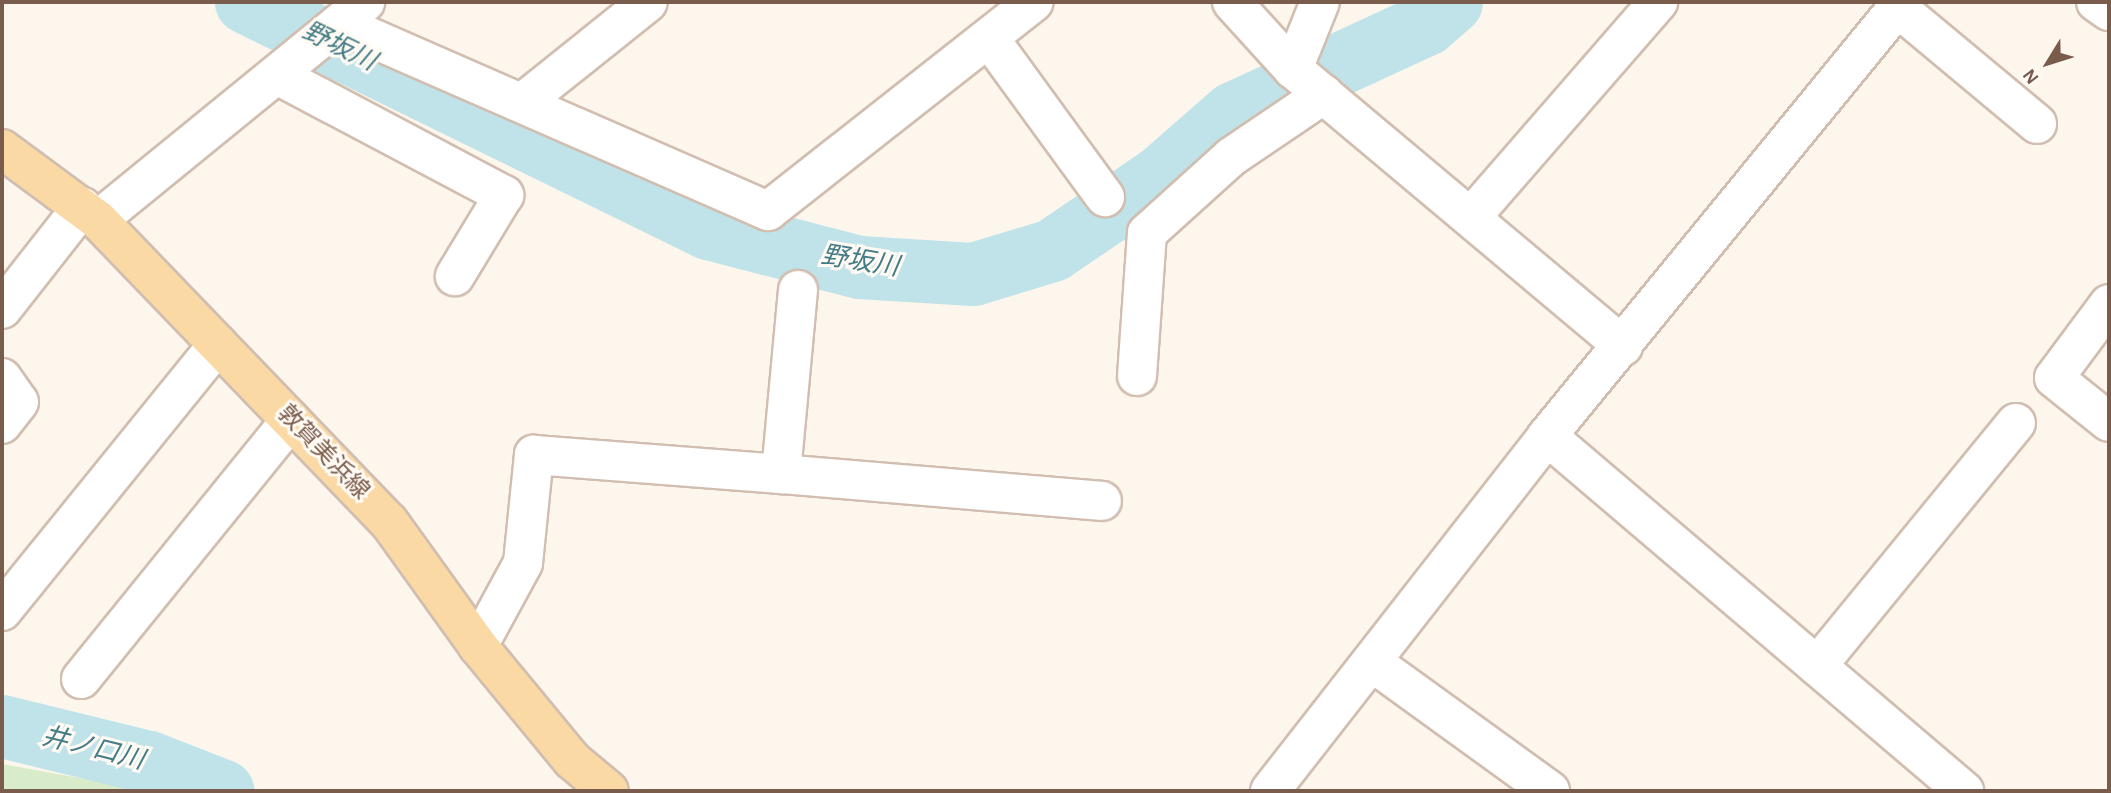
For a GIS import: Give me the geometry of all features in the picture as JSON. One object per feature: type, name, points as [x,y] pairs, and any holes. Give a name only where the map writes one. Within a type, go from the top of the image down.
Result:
[{"type":"main road","name":"敦賀美浜線","points":[[2,149],[90,214],[389,522],[478,646],[572,760],[609,791]]},
{"type":"street","points":[[522,103],[648,2]]},
{"type":"street","points":[[2,309],[90,214],[279,76],[354,13],[522,103],[768,211],[1034,2]]},
{"type":"street","points":[[1232,2],[1293,69],[1472,216],[1623,346]]},
{"type":"street","points":[[1293,69],[1320,2]]},
{"type":"street","points":[[1472,216],[1658,2]]},
{"type":"street","points":[[2096,2],[2109,11]]},
{"type":"street","points":[[1270,791],[1547,436],[1900,5],[2037,124]]},
{"type":"street","points":[[989,38],[1105,197]]},
{"type":"street","points":[[279,76],[504,195],[455,276]]},
{"type":"street","points":[[1137,376],[1147,233],[1231,157],[1324,94]]},
{"type":"street","points":[[781,474],[798,290]]},
{"type":"street","points":[[2109,304],[2054,378],[2109,422]]},
{"type":"street","points":[[2,611],[218,344]]},
{"type":"street","points":[[2,378],[19,402],[2,424]]},
{"type":"street","points":[[81,679],[291,420]]},
{"type":"street","points":[[1817,666],[2016,424]]},
{"type":"street","points":[[1547,436],[1964,791]]},
{"type":"street","points":[[478,646],[523,563],[534,455],[1102,501]]},
{"type":"street","points":[[1372,662],[1550,791]]},
{"type":"green space","points":[[2,764],[152,791],[2,791]]},
{"type":"waterway","name":"野坂川","points":[[246,2],[708,228],[859,267],[973,274],[1052,250],[1161,176],[1233,113],[1426,24],[1451,2]]},
{"type":"waterway","name":"井ノ口川","points":[[2,726],[149,762],[223,791]]}]
